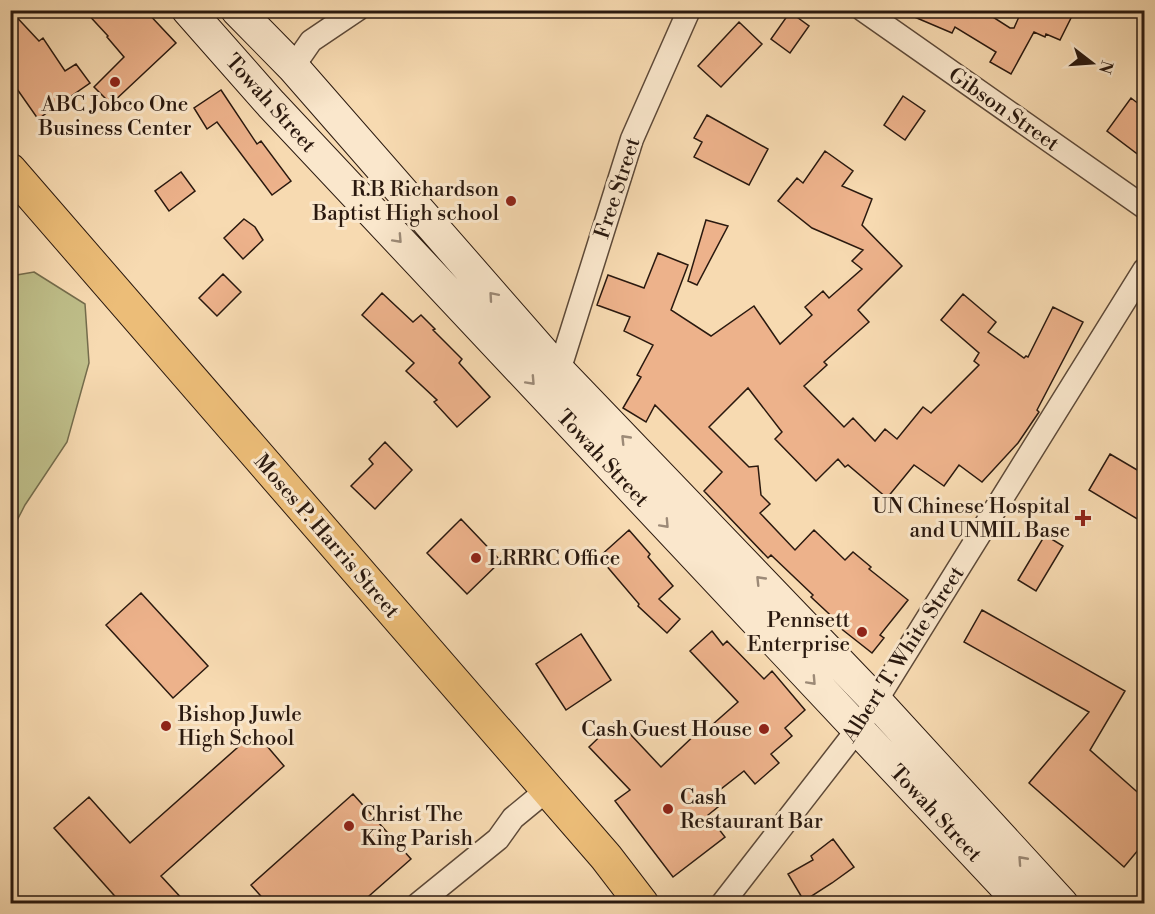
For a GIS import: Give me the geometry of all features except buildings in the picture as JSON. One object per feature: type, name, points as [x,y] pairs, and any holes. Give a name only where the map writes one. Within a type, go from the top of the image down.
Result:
[{"type":"highway","name":"Moses P. Harris Street","points":[[10,170],[606,857],[642,903]]},
{"type":"street","name":"Towah Street","points":[[188,10],[271,104],[1022,903]]},
{"type":"street","name":"Towah Street","points":[[237,10],[293,67],[559,371],[876,701],[1062,903]]},
{"type":"street","points":[[293,67],[311,41],[357,10]]},
{"type":"street","name":"Free Street","points":[[559,371],[632,139],[689,10]]},
{"type":"street","name":"Gibson Street","points":[[862,10],[1144,207]]},
{"type":"street","name":"Albert T. White Street","points":[[722,903],[857,730],[1144,270]]},
{"type":"street","points":[[418,903],[498,839],[513,818],[547,790]]},
{"type":"green space","points":[[34,272],[85,304],[89,363],[67,442],[25,505],[11,532],[11,276]]},
{"type":"place","name":"ABC Jobco One Business Center","points":[[115,82]]},
{"type":"place","name":"R.B Richardson Baptist High school","points":[[511,201]]},
{"type":"place","name":"UN Chinese Hospital and UNMIL Base","points":[[1083,518]]},
{"type":"place","name":"LRRRC Office","points":[[476,558]]},
{"type":"place","name":"Pennsett Enterprise","points":[[862,632]]},
{"type":"place","name":"Bishop Juwle High School","points":[[166,726]]},
{"type":"place","name":"Cash Guest House","points":[[764,729]]},
{"type":"place","name":"Cash Restaurant Bar","points":[[668,809]]},
{"type":"place","name":"Christ The King Parish","points":[[349,826]]}]
